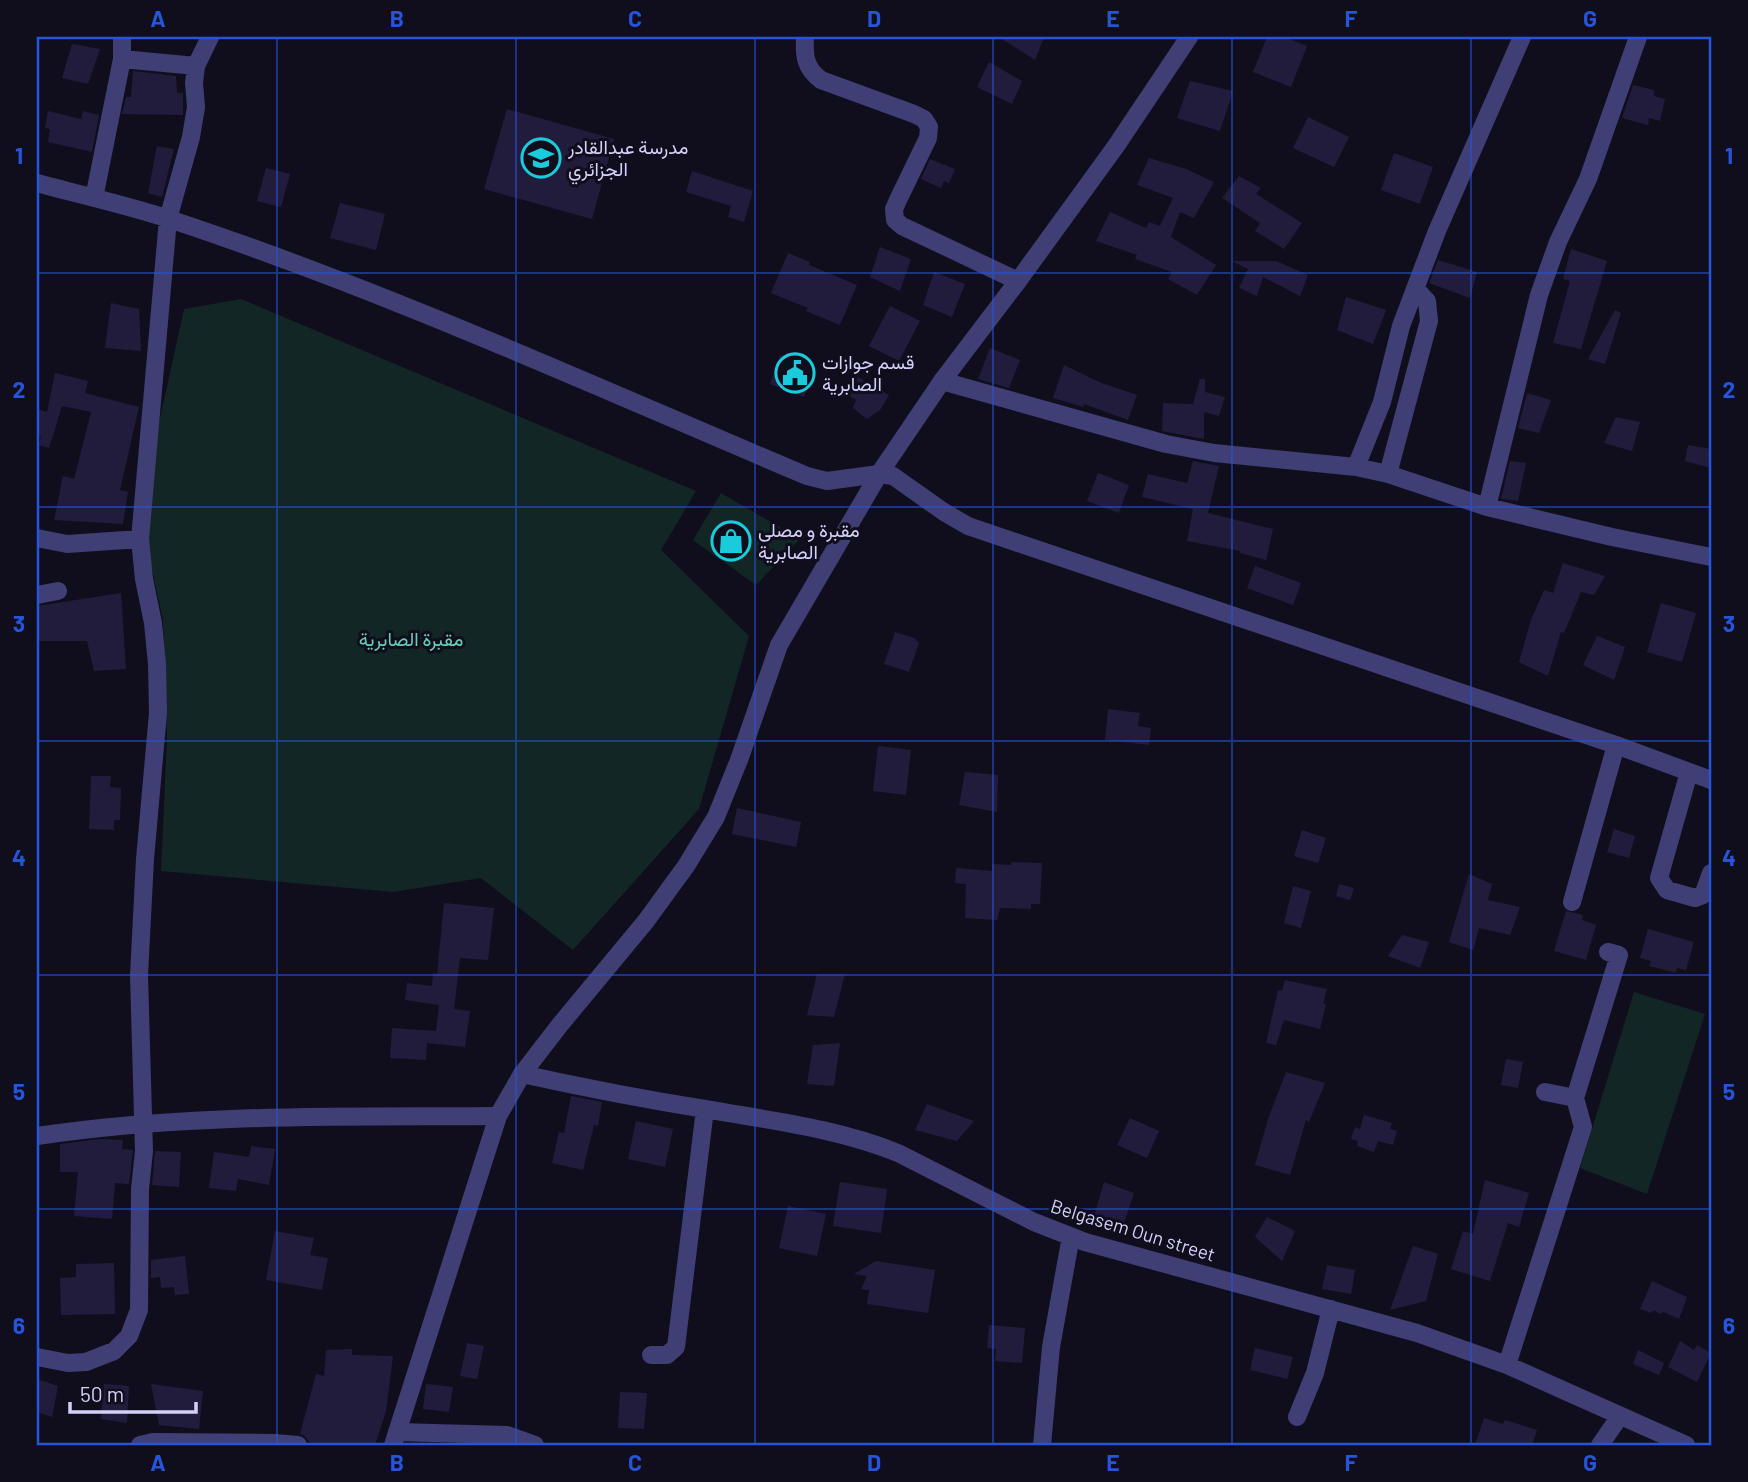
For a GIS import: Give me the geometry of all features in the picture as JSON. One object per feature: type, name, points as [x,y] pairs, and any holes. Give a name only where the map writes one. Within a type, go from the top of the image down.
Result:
[{"type":"street","points":[[94,198],[122,59],[122,37]]},
{"type":"street","points":[[37,1357],[68,1363],[86,1362],[114,1351],[130,1336],[139,1310],[140,1189],[144,1151],[139,975],[145,859],[158,713],[155,637],[140,539],[168,219],[191,137],[196,107],[196,66],[211,37]]},
{"type":"street","points":[[805,37],[806,62],[811,72],[821,80],[914,114],[924,119],[929,127],[928,138],[894,209],[895,220],[902,226],[1018,281]]},
{"type":"street","points":[[534,1445],[507,1435],[395,1439],[498,1116],[522,1074],[646,921],[686,866],[716,817],[779,645],[879,474],[942,381],[1116,146],[1189,37]]},
{"type":"street","points":[[1356,467],[1387,389],[1401,326],[1415,288],[1447,206],[1522,37]]},
{"type":"street","points":[[1487,507],[1539,295],[1558,242],[1588,178],[1638,37]]},
{"type":"street","points":[[122,59],[196,66]]},
{"type":"street","points":[[37,183],[168,219],[314,271],[807,476],[827,481],[879,474],[893,476],[968,526],[1616,745],[1711,780]]},
{"type":"street","points":[[1388,474],[1430,321],[1427,301],[1415,288]]},
{"type":"street","points":[[942,381],[1166,444],[1214,453],[1356,467],[1388,474],[1487,507],[1711,557]]},
{"type":"street","points":[[37,538],[67,544],[140,539]]},
{"type":"street","points":[[37,595],[58,591]]},
{"type":"street","points":[[1572,902],[1616,745]]},
{"type":"street","points":[[1689,772],[1660,873],[1660,883],[1667,890],[1695,898],[1703,895],[1711,873]]},
{"type":"street","points":[[1507,1365],[1583,1127],[1575,1098],[1619,955],[1608,952]]},
{"type":"street","name":"Belgasem Oun street","points":[[522,1074],[595,1090],[783,1123],[874,1143],[1034,1222],[1071,1236],[1417,1334],[1507,1365],[1686,1445]]},
{"type":"street","points":[[1545,1092],[1575,1098]]},
{"type":"street","points":[[651,1355],[667,1355],[676,1347],[705,1109]]},
{"type":"street","points":[[37,1136],[142,1124],[348,1117],[498,1116]]},
{"type":"street","points":[[1042,1445],[1051,1347],[1071,1236]]},
{"type":"street","points":[[1297,1417],[1315,1373],[1331,1309]]},
{"type":"street","points":[[1600,1445],[1620,1416]]},
{"type":"street","points":[[140,1445],[167,1442],[298,1445]]},
{"type":"green space","name":"مقبرة الصابرية","points":[[241,299],[696,491],[661,550],[749,636],[699,809],[573,950],[481,878],[393,892],[161,871],[167,738],[163,619],[139,514],[184,309]]},
{"type":"green space","points":[[721,493],[800,539],[756,585],[693,540]]},
{"type":"green space","points":[[1634,992],[1705,1014],[1647,1194],[1580,1168]]},
{"type":"building","points":[[999,37],[1044,37],[1035,60]]},
{"type":"building","points":[[1267,37],[1284,37],[1307,46],[1291,87],[1253,72]]},
{"type":"building","points":[[72,44],[100,49],[88,84],[62,78]]},
{"type":"building","points":[[989,62],[1022,81],[1012,104],[977,87]]},
{"type":"building","points":[[133,71],[176,76],[177,93],[183,93],[183,115],[122,114],[126,97],[131,97]]},
{"type":"building","points":[[1190,81],[1233,91],[1220,131],[1177,118]]},
{"type":"building","points":[[1633,85],[1654,90],[1654,96],[1665,99],[1660,121],[1649,118],[1648,125],[1622,118]]},
{"type":"building","points":[[507,109],[614,139],[592,219],[484,189]]},
{"type":"building","points":[[48,111],[81,119],[83,111],[99,115],[92,152],[48,142],[50,129],[45,128]]},
{"type":"building","points":[[1308,117],[1349,137],[1334,167],[1293,148]]},
{"type":"building","points":[[157,146],[174,149],[162,197],[148,193]]},
{"type":"building","points":[[1394,153],[1433,167],[1420,204],[1381,190]]},
{"type":"building","points":[[1149,158],[1186,169],[1214,182],[1194,218],[1180,212],[1171,237],[1216,265],[1197,295],[1168,279],[1172,272],[1135,259],[1137,255],[1096,241],[1110,212],[1146,228],[1149,222],[1160,226],[1173,198],[1137,185]]},
{"type":"building","points":[[930,159],[955,169],[949,183],[944,181],[941,188],[921,179]]},
{"type":"building","points":[[266,168],[290,174],[281,207],[257,201]]},
{"type":"building","points":[[692,171],[753,191],[744,222],[728,217],[731,206],[686,192]]},
{"type":"building","points":[[1239,176],[1261,188],[1256,194],[1302,223],[1284,249],[1255,231],[1260,223],[1222,198]]},
{"type":"building","points":[[340,203],[385,214],[376,250],[330,238]]},
{"type":"building","points":[[880,247],[911,259],[900,291],[870,277]]},
{"type":"building","points":[[1571,249],[1607,261],[1581,349],[1553,343],[1570,281],[1563,279]]},
{"type":"building","points":[[788,253],[857,285],[840,325],[771,293]]},
{"type":"building","points":[[1438,260],[1477,272],[1470,298],[1429,283]]},
{"type":"building","points":[[1232,261],[1276,261],[1308,275],[1300,296],[1263,277],[1257,296],[1239,288],[1248,269]]},
{"type":"building","points":[[934,272],[965,284],[952,317],[923,305]]},
{"type":"building","points":[[1346,297],[1386,310],[1373,344],[1337,330]]},
{"type":"building","points":[[111,303],[139,309],[141,351],[105,348]]},
{"type":"building","points":[[890,306],[920,321],[899,361],[869,346]]},
{"type":"building","points":[[1615,310],[1621,313],[1605,364],[1588,359]]},
{"type":"building","points":[[990,348],[1020,360],[1009,388],[978,379]]},
{"type":"building","points":[[780,355],[815,367],[804,397],[770,384]]},
{"type":"building","points":[[1064,365],[1099,382],[1137,395],[1128,420],[1084,404],[1083,407],[1053,398]]},
{"type":"building","points":[[55,373],[88,381],[85,393],[139,407],[120,490],[128,492],[123,524],[54,520],[63,476],[74,479],[91,412],[62,406],[49,448],[39,445],[41,436],[37,434],[37,409],[47,412]]},
{"type":"building","points":[[858,377],[889,395],[880,410],[867,419],[853,408],[856,400],[848,395]]},
{"type":"building","points":[[1200,379],[1205,379],[1205,392],[1225,397],[1219,416],[1204,412],[1204,439],[1162,431],[1163,403],[1193,404]]},
{"type":"building","points":[[1527,393],[1551,400],[1539,433],[1518,428]]},
{"type":"building","points":[[1616,417],[1640,422],[1632,451],[1604,443]]},
{"type":"building","points":[[1688,445],[1711,449],[1711,468],[1685,461]]},
{"type":"building","points":[[1193,461],[1219,466],[1208,513],[1273,529],[1266,560],[1240,551],[1187,541],[1193,509],[1142,497],[1148,474],[1187,483]]},
{"type":"building","points":[[1510,461],[1526,463],[1518,501],[1501,499]]},
{"type":"building","points":[[1098,473],[1129,485],[1119,513],[1087,501]]},
{"type":"building","points":[[1563,563],[1605,576],[1594,595],[1581,592],[1564,633],[1561,632],[1548,676],[1519,662],[1531,620],[1544,590],[1553,593]]},
{"type":"building","points":[[1255,566],[1301,583],[1293,605],[1247,588]]},
{"type":"building","points":[[121,593],[126,669],[94,671],[87,641],[39,641],[37,606]]},
{"type":"building","points":[[1661,603],[1696,613],[1682,662],[1647,652]]},
{"type":"building","points":[[895,632],[914,638],[919,643],[909,672],[884,664]]},
{"type":"building","points":[[1597,636],[1625,647],[1614,680],[1583,665]]},
{"type":"building","points":[[1108,709],[1140,713],[1138,726],[1151,728],[1149,745],[1105,740]]},
{"type":"building","points":[[878,746],[911,750],[906,795],[873,791]]},
{"type":"building","points":[[965,772],[998,775],[997,812],[959,805]]},
{"type":"building","points":[[91,776],[111,776],[110,787],[121,788],[120,820],[114,820],[114,830],[89,829]]},
{"type":"building","points":[[737,808],[801,822],[796,847],[732,834]]},
{"type":"building","points":[[1614,829],[1635,836],[1629,858],[1607,852]]},
{"type":"building","points":[[1302,830],[1326,838],[1318,863],[1294,856]]},
{"type":"building","points":[[1011,862],[1042,863],[1040,904],[1031,904],[1031,909],[1000,908],[997,920],[965,918],[966,884],[955,883],[956,868],[992,871],[992,864],[1011,865]]},
{"type":"building","points":[[1469,874],[1492,884],[1488,900],[1520,907],[1510,935],[1479,928],[1473,950],[1449,942]]},
{"type":"building","points":[[1339,884],[1354,888],[1350,900],[1336,896]]},
{"type":"building","points":[[1293,886],[1311,891],[1301,928],[1284,923]]},
{"type":"building","points":[[444,903],[494,908],[488,960],[460,958],[454,1009],[470,1011],[465,1047],[427,1043],[426,1060],[390,1058],[392,1028],[436,1031],[439,1005],[405,1000],[407,983],[432,986],[433,973],[437,974]]},
{"type":"building","points":[[1566,911],[1583,915],[1582,920],[1596,925],[1586,960],[1554,951]]},
{"type":"building","points":[[1648,929],[1694,942],[1686,970],[1677,968],[1676,973],[1649,966],[1651,961],[1640,958]]},
{"type":"building","points":[[1402,935],[1429,942],[1420,968],[1388,956]]},
{"type":"building","points":[[817,974],[845,974],[834,1017],[807,1015]]},
{"type":"building","points":[[1285,980],[1327,989],[1320,1029],[1284,1020],[1276,1045],[1266,1043],[1278,990],[1282,991]]},
{"type":"building","points":[[840,1043],[834,1086],[807,1084],[813,1045]]},
{"type":"building","points":[[1506,1059],[1523,1062],[1518,1088],[1501,1085]]},
{"type":"building","points":[[1286,1072],[1325,1083],[1309,1122],[1306,1120],[1290,1175],[1255,1165],[1268,1119]]},
{"type":"building","points":[[571,1096],[602,1102],[598,1126],[594,1125],[583,1170],[552,1163],[559,1132],[564,1133]]},
{"type":"building","points":[[927,1104],[974,1121],[957,1141],[915,1130]]},
{"type":"building","points":[[1364,1115],[1392,1123],[1390,1129],[1397,1131],[1393,1145],[1378,1141],[1374,1152],[1357,1146],[1358,1141],[1351,1139],[1355,1127],[1360,1129]]},
{"type":"building","points":[[1130,1118],[1159,1131],[1147,1158],[1117,1145]]},
{"type":"building","points":[[636,1121],[673,1129],[665,1167],[628,1159]]},
{"type":"building","points":[[101,1139],[123,1140],[122,1149],[133,1150],[129,1184],[115,1183],[112,1219],[74,1216],[78,1172],[60,1172],[60,1144]]},
{"type":"building","points":[[251,1146],[275,1149],[269,1185],[238,1179],[236,1191],[209,1188],[214,1152],[249,1157]]},
{"type":"building","points":[[155,1151],[181,1152],[179,1187],[152,1185]]},
{"type":"building","points":[[1485,1180],[1529,1193],[1519,1227],[1508,1223],[1490,1281],[1451,1269],[1463,1231],[1473,1234]]},
{"type":"building","points":[[840,1182],[887,1189],[881,1233],[833,1226]]},
{"type":"building","points":[[1104,1182],[1134,1193],[1121,1232],[1092,1223]]},
{"type":"building","points":[[788,1206],[826,1214],[817,1256],[779,1248]]},
{"type":"building","points":[[1267,1217],[1295,1231],[1282,1261],[1255,1237]]},
{"type":"building","points":[[275,1231],[314,1238],[310,1255],[328,1258],[322,1290],[266,1280]]},
{"type":"building","points":[[1413,1246],[1438,1254],[1426,1301],[1390,1310]]},
{"type":"building","points":[[185,1256],[189,1294],[175,1295],[174,1287],[161,1288],[160,1277],[151,1278],[151,1260]]},
{"type":"building","points":[[876,1261],[935,1270],[928,1313],[867,1304],[869,1290],[861,1289],[867,1276],[854,1274]]},
{"type":"building","points":[[114,1263],[115,1314],[61,1315],[60,1278],[76,1277],[76,1264]]},
{"type":"building","points":[[1327,1265],[1355,1270],[1351,1294],[1322,1289]]},
{"type":"building","points":[[1652,1281],[1687,1297],[1679,1319],[1663,1312],[1660,1314],[1654,1310],[1651,1313],[1640,1309]]},
{"type":"building","points":[[989,1325],[1025,1328],[1022,1363],[995,1361],[996,1349],[987,1348]]},
{"type":"building","points":[[1680,1341],[1694,1350],[1697,1345],[1711,1353],[1697,1382],[1668,1367]]},
{"type":"building","points":[[467,1343],[484,1346],[477,1379],[460,1376]]},
{"type":"building","points":[[1255,1348],[1293,1357],[1287,1379],[1250,1370]]},
{"type":"building","points":[[352,1349],[352,1355],[393,1356],[386,1411],[375,1445],[318,1445],[309,1442],[300,1434],[316,1374],[324,1376],[326,1350]]},
{"type":"building","points":[[1638,1350],[1664,1363],[1659,1375],[1633,1364]]},
{"type":"building","points":[[37,1379],[58,1386],[52,1417],[37,1412]]},
{"type":"building","points":[[104,1384],[129,1386],[127,1423],[101,1419]]},
{"type":"building","points":[[151,1384],[203,1391],[199,1429],[159,1425]]},
{"type":"building","points":[[426,1384],[453,1387],[449,1412],[423,1409]]},
{"type":"building","points":[[620,1392],[647,1393],[644,1429],[618,1428]]},
{"type":"building","points":[[1484,1418],[1503,1424],[1505,1420],[1537,1430],[1532,1445],[1475,1445]]},
{"type":"place","name":"مدرسة عبدالقادر الجزائري","points":[[541,158]]},
{"type":"place","name":"قسم جوازات الصابرية","points":[[795,373]]},
{"type":"place","name":"مقبرة و مصلى الصابرية","points":[[731,541]]}]
